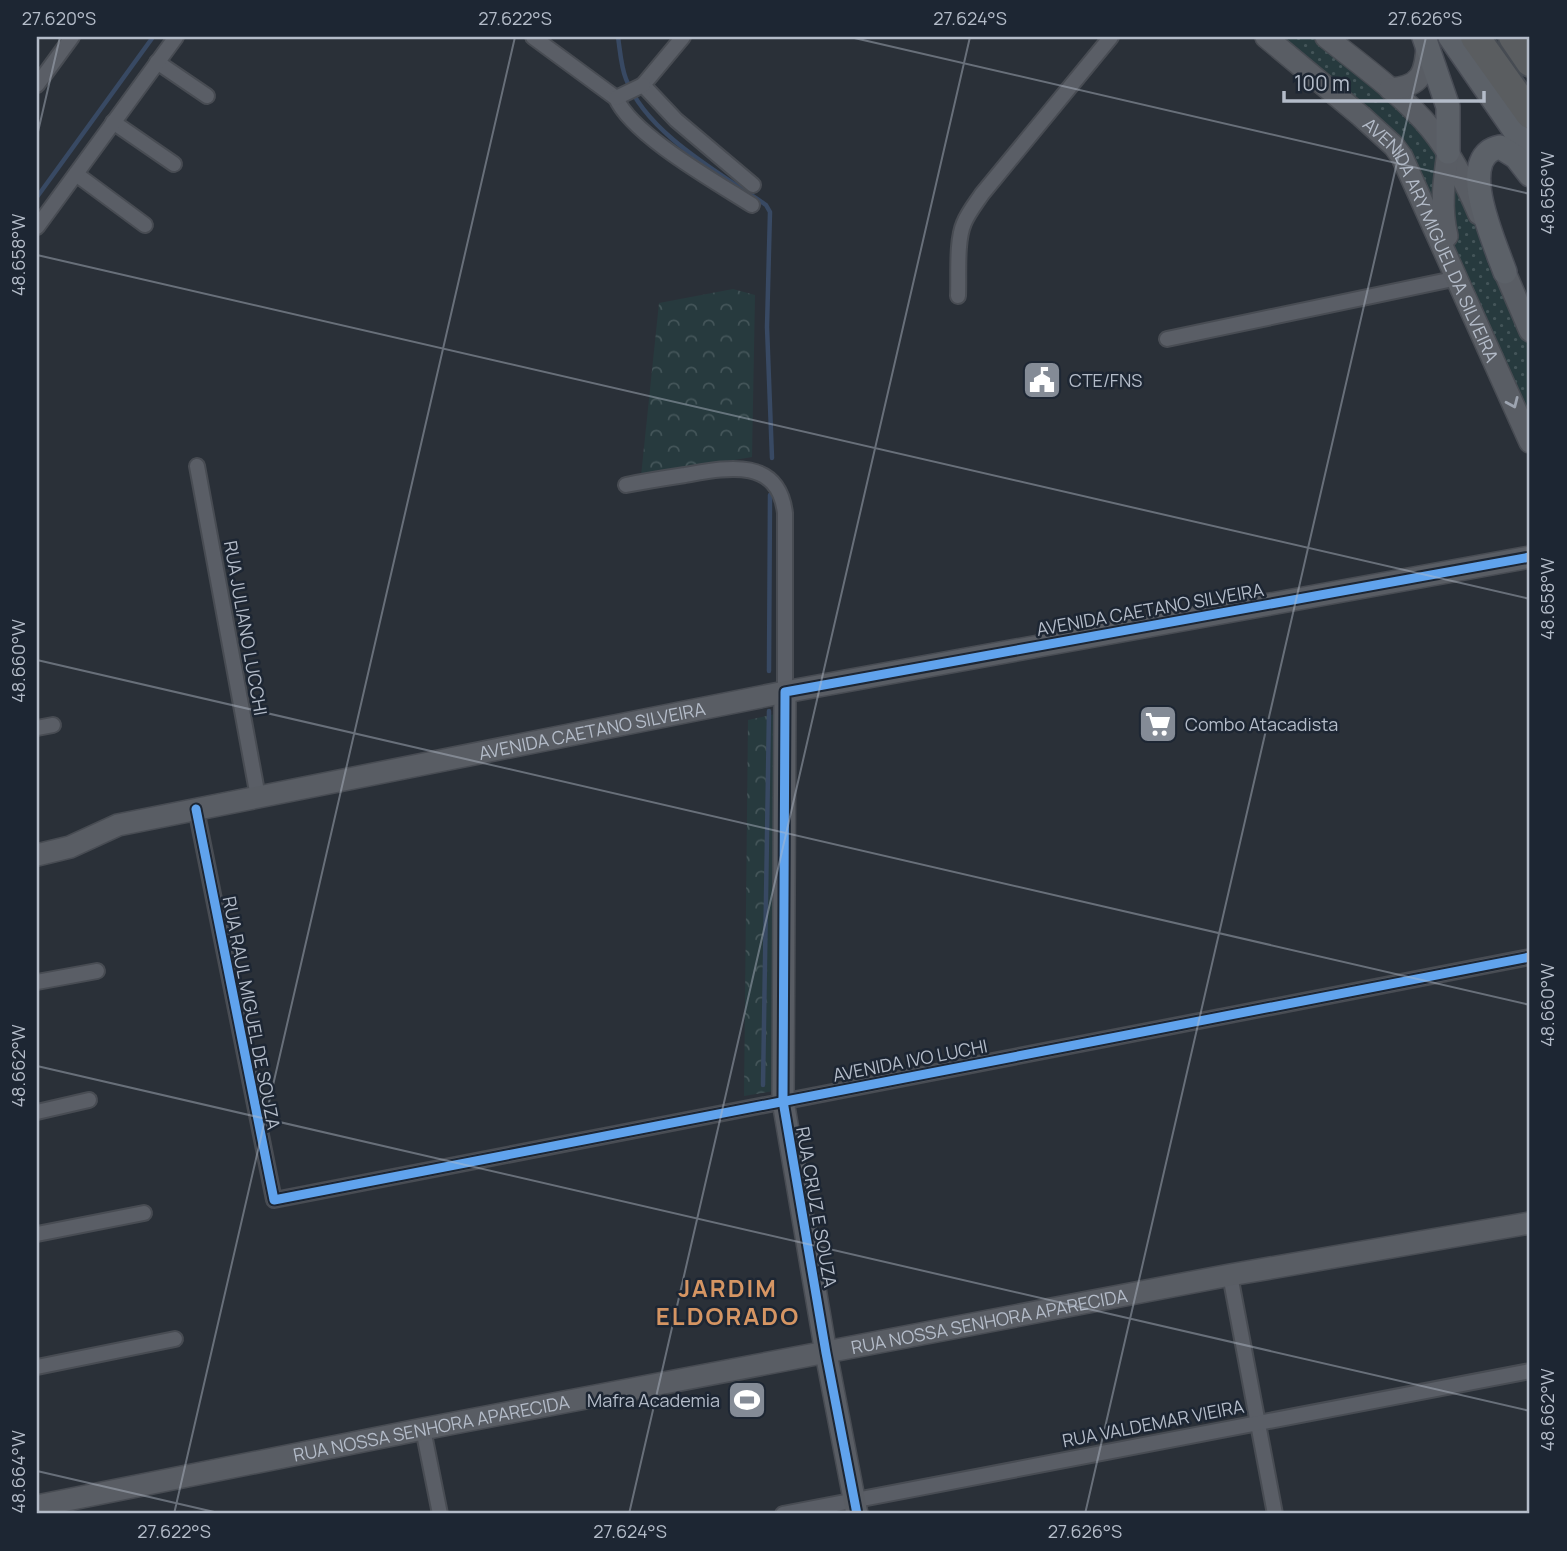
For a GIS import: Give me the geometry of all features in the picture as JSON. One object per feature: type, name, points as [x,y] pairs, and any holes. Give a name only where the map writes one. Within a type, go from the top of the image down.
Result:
[{"type":"highway","points":[[1475,37],[1530,114]]},
{"type":"highway","points":[[1513,37],[1530,62]]},
{"type":"main road","points":[[1450,37],[1530,153]]},
{"type":"main road","points":[[1426,41],[1448,107],[1448,152]]},
{"type":"main road","points":[[1505,272],[1479,192],[1479,165],[1483,155],[1490,149],[1500,147],[1516,157],[1530,175]]},
{"type":"street","points":[[37,85],[72,37]]},
{"type":"street","points":[[37,227],[176,37]]},
{"type":"street","points":[[533,37],[618,97],[621,109],[631,120],[669,151],[752,205]]},
{"type":"street","points":[[618,97],[641,86],[683,37]]},
{"type":"street","points":[[958,296],[962,225],[967,216],[982,194],[1111,37]]},
{"type":"street","name":"AVENIDA ARY MIGUEL DA SILVEIRA","points":[[1266,37],[1394,146],[1413,177],[1530,442]]},
{"type":"street","points":[[1326,37],[1390,89],[1431,128],[1448,152],[1466,183],[1530,331]]},
{"type":"street","points":[[1390,89],[1409,86],[1418,79],[1424,69],[1426,41]]},
{"type":"street","points":[[158,62],[207,96]]},
{"type":"street","points":[[641,86],[676,120],[753,185]]},
{"type":"street","points":[[113,122],[174,164]]},
{"type":"street","points":[[1167,339],[1457,276],[1443,223],[1442,194],[1448,152]]},
{"type":"street","points":[[76,174],[145,225]]},
{"type":"street","name":"RUA JULIANO LUCCHI","points":[[197,466],[258,797]]},
{"type":"street","points":[[626,485],[743,467],[768,479],[778,491],[785,513],[785,692]]},
{"type":"street","name":"AVENIDA CAETANO SILVEIRA","points":[[37,855],[70,847],[118,825],[196,809],[785,692],[1527,555]]},
{"type":"street","name":"RUA CRUZ E SOUZA","points":[[785,692],[783,1101],[825,1353],[855,1507]]},
{"type":"street","points":[[37,728],[53,725]]},
{"type":"street","name":"RUA RAUL MIGUEL DE SOUZA","points":[[196,809],[274,1200],[296,1195]]},
{"type":"street","name":"AVENIDA IVO LUCHI","points":[[296,1195],[1530,957]]},
{"type":"street","points":[[37,982],[97,971]]},
{"type":"street","points":[[37,1112],[89,1100]]},
{"type":"street","points":[[37,1234],[144,1213]]},
{"type":"street","name":"RUA NOSSA SENHORA APARECIDA","points":[[37,1506],[423,1429],[1230,1275],[1530,1223]]},
{"type":"street","points":[[1230,1275],[1275,1514]]},
{"type":"street","points":[[37,1367],[175,1339]]},
{"type":"street","name":"RUA VALDEMAR VIEIRA","points":[[783,1514],[855,1507],[1258,1422],[1530,1371]]},
{"type":"street","points":[[423,1429],[440,1514]]},
{"type":"green space","points":[[1278,37],[1321,37],[1444,151],[1435,207],[1423,178]]},
{"type":"green space","points":[[1450,163],[1517,314],[1530,353],[1530,421],[1450,237]]},
{"type":"green space","points":[[733,289],[755,295],[752,457],[641,476],[659,303]]},
{"type":"green space","points":[[775,714],[780,1090],[744,1096],[748,720]]},
{"type":"waterway","points":[[37,197],[153,37]]},
{"type":"waterway","points":[[618,37],[626,79],[636,99],[650,117],[687,151],[766,205],[770,212],[767,327],[772,458]]},
{"type":"waterway","points":[[769,671],[770,495]]},
{"type":"waterway","points":[[763,1085],[769,711]]},
{"type":"cycle path","points":[[857,1514],[826,1353],[783,1101],[785,692],[1530,557]]},
{"type":"cycle path","points":[[196,809],[274,1200],[1530,957]]},
{"type":"place","name":"CTE/FNS","points":[[1042,380]]},
{"type":"place","name":"Combo Atacadista","points":[[1158,724]]},
{"type":"place","name":"Mafra Academia","points":[[747,1400]]},
{"type":"district","name":"JARDIM ELDORADO","points":[[728,1301]]}]
